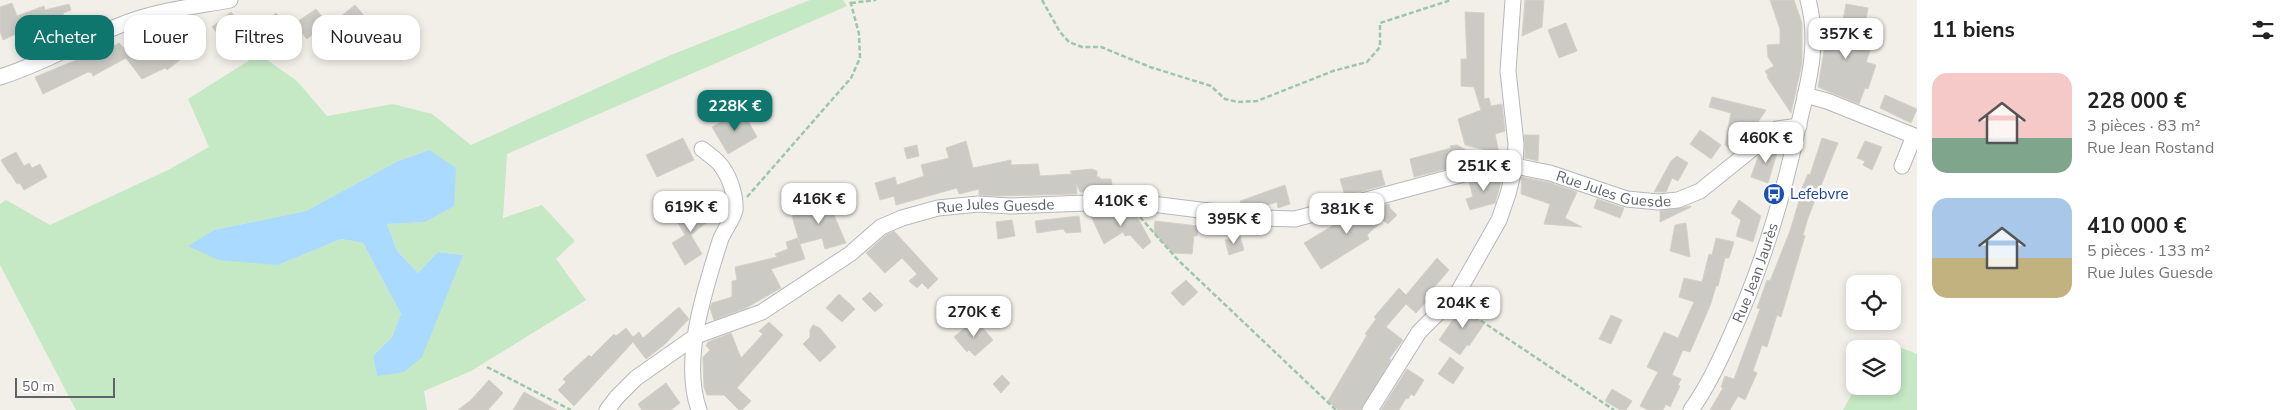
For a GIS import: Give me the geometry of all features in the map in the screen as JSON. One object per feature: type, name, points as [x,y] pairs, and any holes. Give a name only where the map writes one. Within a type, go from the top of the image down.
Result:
[{"type":"street","points":[[0,77],[32,67],[71,46],[132,20],[230,0]]},
{"type":"street","points":[[1370,410],[1418,332],[1457,294],[1498,220],[1512,181],[1516,144],[1508,72],[1513,0]]},
{"type":"street","name":"Rue Jean Jaurès","points":[[1691,410],[1706,390],[1747,298],[1774,224],[1799,126],[1813,57],[1813,18],[1808,0]]},
{"type":"street","points":[[1806,95],[1827,101],[1916,137],[1902,166]]},
{"type":"street","name":"Rue Jules Guesde","points":[[607,410],[636,378],[696,336],[762,312],[850,254],[881,227],[902,218],[938,208],[978,204],[1010,206],[1086,203],[1112,199],[1133,200],[1202,211],[1295,219],[1488,168],[1515,166],[1550,172],[1627,199],[1658,202],[1678,200],[1700,191],[1777,129],[1799,126]]},
{"type":"street","points":[[699,410],[693,373],[696,336],[708,280],[722,235],[735,211],[732,188],[722,166],[702,149]]},
{"type":"path","points":[[735,211],[851,78],[860,58],[859,34],[851,1],[876,0]]},
{"type":"path","points":[[1042,0],[1060,32],[1069,42],[1082,47],[1101,47],[1150,67],[1211,86],[1225,99],[1238,102],[1257,101],[1333,71],[1367,62],[1380,47],[1380,23],[1452,0]]},
{"type":"path","points":[[1133,200],[1141,219],[1178,260],[1336,410]]},
{"type":"path","points":[[1451,300],[1614,410]]},
{"type":"path","points":[[487,367],[571,410]]},
{"type":"green space","points":[[810,0],[843,0],[847,6],[507,154],[503,218],[542,205],[575,241],[556,259],[586,300],[471,371],[424,391],[427,410],[76,410],[0,265],[0,204],[6,200],[50,225],[168,170],[209,147],[188,99],[250,60],[267,60],[297,81],[327,116],[393,104],[432,114],[471,145],[666,57]],"holes":[[[429,150],[425,222],[387,224],[397,251],[418,273],[438,252],[463,255],[377,376],[373,356],[392,337],[401,314],[363,243],[341,239],[278,265],[189,246],[214,230],[306,211],[396,162]]]},
{"type":"green space","points":[[1901,348],[1917,354],[1917,410],[1843,410],[1851,395],[1901,395]]},
{"type":"water","points":[[429,150],[456,168],[454,206],[425,222],[387,224],[397,251],[418,273],[438,252],[463,255],[422,357],[404,372],[377,376],[373,356],[392,337],[401,314],[363,243],[341,239],[278,265],[219,260],[188,246],[214,230],[306,211],[396,162]]},
{"type":"building","points":[[1525,0],[1544,0],[1542,27],[1522,36]]},
{"type":"building","points":[[1770,0],[1794,0],[1802,23],[1802,63],[1791,113],[1765,71],[1774,66],[1768,57],[1767,45],[1780,44],[1780,29]]},
{"type":"building","points":[[12,3],[17,15],[15,15],[15,34],[3,40],[0,31],[0,7]]},
{"type":"building","points":[[69,4],[71,10],[63,13],[64,15],[20,15],[44,6],[45,10]]},
{"type":"building","points":[[1846,4],[1868,8],[1866,20],[1860,19],[1859,25],[1854,24],[1850,47],[1870,51],[1866,62],[1876,65],[1868,89],[1865,88],[1859,104],[1818,87],[1827,33],[1840,36]]},
{"type":"building","points":[[355,5],[364,15],[342,15]]},
{"type":"building","points":[[316,9],[321,15],[312,15],[312,35],[307,39],[302,33],[302,19]]},
{"type":"building","points":[[1465,12],[1484,13],[1484,99],[1489,98],[1491,106],[1502,104],[1505,131],[1495,134],[1499,153],[1465,145],[1458,119],[1481,110],[1474,87],[1461,86],[1461,59],[1467,59]]},
{"type":"building","points":[[1566,23],[1577,51],[1559,58],[1548,30]]},
{"type":"building","points":[[216,24],[216,32],[212,27]]},
{"type":"building","points":[[119,43],[124,48],[124,59],[93,76],[92,73],[88,72],[43,94],[35,77],[76,60],[114,60],[114,46]]},
{"type":"building","points":[[128,60],[180,60],[167,70],[165,68],[142,79]]},
{"type":"building","points":[[1885,95],[1917,109],[1911,123],[1880,108]]},
{"type":"building","points":[[1712,97],[1766,110],[1744,143],[1733,152],[1725,145],[1731,113],[1709,107]]},
{"type":"building","points":[[742,110],[757,137],[728,154],[712,127]]},
{"type":"building","points":[[1700,130],[1721,145],[1711,159],[1690,144]]},
{"type":"building","points":[[1524,135],[1539,135],[1538,161],[1525,158]]},
{"type":"building","points":[[683,138],[694,160],[657,177],[646,155]]},
{"type":"building","points":[[1822,138],[1838,143],[1808,218],[1803,235],[1805,236],[1781,317],[1777,315],[1767,347],[1762,345],[1753,371],[1757,373],[1745,400],[1738,396],[1730,410],[1710,410],[1723,388],[1721,387],[1725,376],[1734,379],[1760,309],[1757,308],[1767,280],[1770,281],[1790,231],[1799,201],[1797,200],[1808,174],[1810,175]]},
{"type":"building","points":[[966,141],[973,168],[1011,160],[1011,165],[1038,164],[1040,176],[1072,174],[1070,171],[1092,169],[1097,171],[1097,177],[1100,177],[1100,179],[1111,179],[1113,190],[1080,192],[1076,183],[1077,194],[998,196],[979,195],[979,189],[959,194],[957,188],[896,205],[894,196],[880,200],[875,183],[895,177],[897,185],[924,176],[921,165],[949,158],[946,148]]},
{"type":"building","points":[[1865,141],[1882,147],[1872,170],[1863,165],[1865,161],[1857,158]]},
{"type":"building","points":[[1776,142],[1780,143],[1768,183],[1751,177],[1758,157]]},
{"type":"building","points":[[917,145],[919,156],[907,159],[904,148]]},
{"type":"building","points":[[1457,145],[1483,160],[1414,177],[1410,159]]},
{"type":"building","points":[[16,152],[24,166],[29,163],[32,168],[40,164],[47,177],[24,190],[20,183],[17,184],[1,160]]},
{"type":"building","points":[[1677,156],[1688,163],[1678,181],[1672,178],[1666,192],[1654,192],[1671,161]]},
{"type":"building","points":[[1381,170],[1385,185],[1345,196],[1340,179]]},
{"type":"building","points":[[1503,175],[1495,203],[1470,210],[1466,199],[1473,197],[1469,182]]},
{"type":"building","points":[[1522,177],[1548,182],[1577,192],[1565,218],[1582,227],[1544,224],[1550,204],[1521,194]]},
{"type":"building","points":[[1285,185],[1290,204],[1278,208],[1277,202],[1257,208],[1242,206],[1240,201]]},
{"type":"building","points":[[827,197],[846,243],[825,249],[822,238],[800,244],[792,216],[814,208],[815,201]]},
{"type":"building","points":[[1597,199],[1624,208],[1620,218],[1594,208]]},
{"type":"building","points":[[1739,200],[1761,216],[1753,242],[1736,236],[1741,220],[1731,213]]},
{"type":"building","points":[[706,204],[713,215],[705,220],[707,222],[691,235],[702,254],[685,265],[672,243],[685,235],[676,220]]},
{"type":"building","points":[[1389,204],[1390,208],[1397,215],[1388,224],[1383,220],[1367,235],[1369,239],[1321,269],[1304,243],[1352,214]]},
{"type":"building","points":[[1691,207],[1660,222],[1660,211]]},
{"type":"building","points":[[1115,210],[1134,211],[1151,242],[1143,249],[1130,235],[1125,236],[1123,232],[1104,244],[1091,216],[1116,214]]},
{"type":"building","points":[[1079,216],[1081,232],[1066,233],[1063,229],[1037,233],[1035,221]]},
{"type":"building","points":[[1012,220],[1015,236],[998,239],[996,222]]},
{"type":"building","points":[[1155,221],[1198,226],[1197,236],[1194,236],[1192,254],[1173,253],[1154,233]]},
{"type":"building","points":[[1686,223],[1690,257],[1670,251],[1675,225]]},
{"type":"building","points":[[894,231],[938,279],[928,289],[922,283],[917,288],[909,281],[917,274],[902,258],[885,273],[866,253],[886,235]]},
{"type":"building","points":[[1240,236],[1244,250],[1229,255],[1225,240]]},
{"type":"building","points":[[798,238],[805,259],[771,269],[781,288],[746,308],[714,320],[710,308],[712,303],[732,297],[732,281],[737,280],[735,267],[777,257],[775,254],[788,249],[786,242]]},
{"type":"building","points":[[1716,238],[1734,242],[1729,258],[1725,258],[1718,286],[1716,286],[1710,306],[1690,352],[1683,350],[1672,375],[1681,379],[1678,385],[1680,386],[1670,407],[1666,404],[1663,410],[1648,410],[1640,406],[1658,372],[1647,367],[1664,332],[1678,338],[1694,302],[1679,297],[1684,278],[1702,282],[1709,254],[1712,255]]},
{"type":"building","points":[[1437,258],[1449,270],[1432,290],[1435,292],[1416,313],[1406,304],[1386,327],[1403,340],[1389,359],[1391,360],[1361,410],[1338,410],[1328,401],[1367,335],[1365,334],[1376,319],[1374,317],[1399,288],[1406,295]]},
{"type":"building","points":[[1186,280],[1198,292],[1183,306],[1171,293]]},
{"type":"building","points":[[870,292],[883,305],[875,312],[862,299]]},
{"type":"building","points":[[839,294],[855,309],[842,322],[826,308]]},
{"type":"building","points":[[1476,302],[1484,307],[1477,319],[1484,324],[1469,346],[1467,345],[1460,355],[1439,340],[1461,308],[1468,313]]},
{"type":"building","points":[[679,307],[689,319],[665,344],[646,359],[633,342],[574,406],[558,390],[566,382],[563,379],[589,355],[591,357],[614,334],[616,336],[626,328],[633,337],[639,332],[643,338]]},
{"type":"building","points":[[1611,315],[1622,320],[1611,344],[1599,339]]},
{"type":"building","points":[[975,319],[993,340],[975,356],[969,350],[967,352],[954,337]]},
{"type":"building","points":[[769,322],[783,335],[737,388],[751,401],[742,410],[739,410],[724,395],[707,395],[704,387],[703,357],[710,350],[706,346],[708,342],[731,333],[741,358],[763,334],[759,331]]},
{"type":"building","points":[[813,325],[820,328],[836,347],[820,362],[803,344],[810,337],[810,330]]},
{"type":"building","points":[[1450,357],[1464,368],[1453,384],[1438,374]]},
{"type":"building","points":[[1407,369],[1424,380],[1414,396],[1411,394],[1408,399],[1406,398],[1399,410],[1381,410]]},
{"type":"building","points":[[1002,375],[1010,383],[1001,393],[993,384]]},
{"type":"building","points":[[489,380],[503,393],[488,410],[458,410],[471,400]]},
{"type":"building","points":[[666,383],[680,403],[671,410],[642,410],[638,404]]},
{"type":"building","points":[[1612,389],[1632,401],[1626,410],[1620,410],[1605,401]]},
{"type":"building","points":[[524,392],[557,410],[513,410]]},
{"type":"place","name":"Lefebvre","points":[[1774,194]]}]
